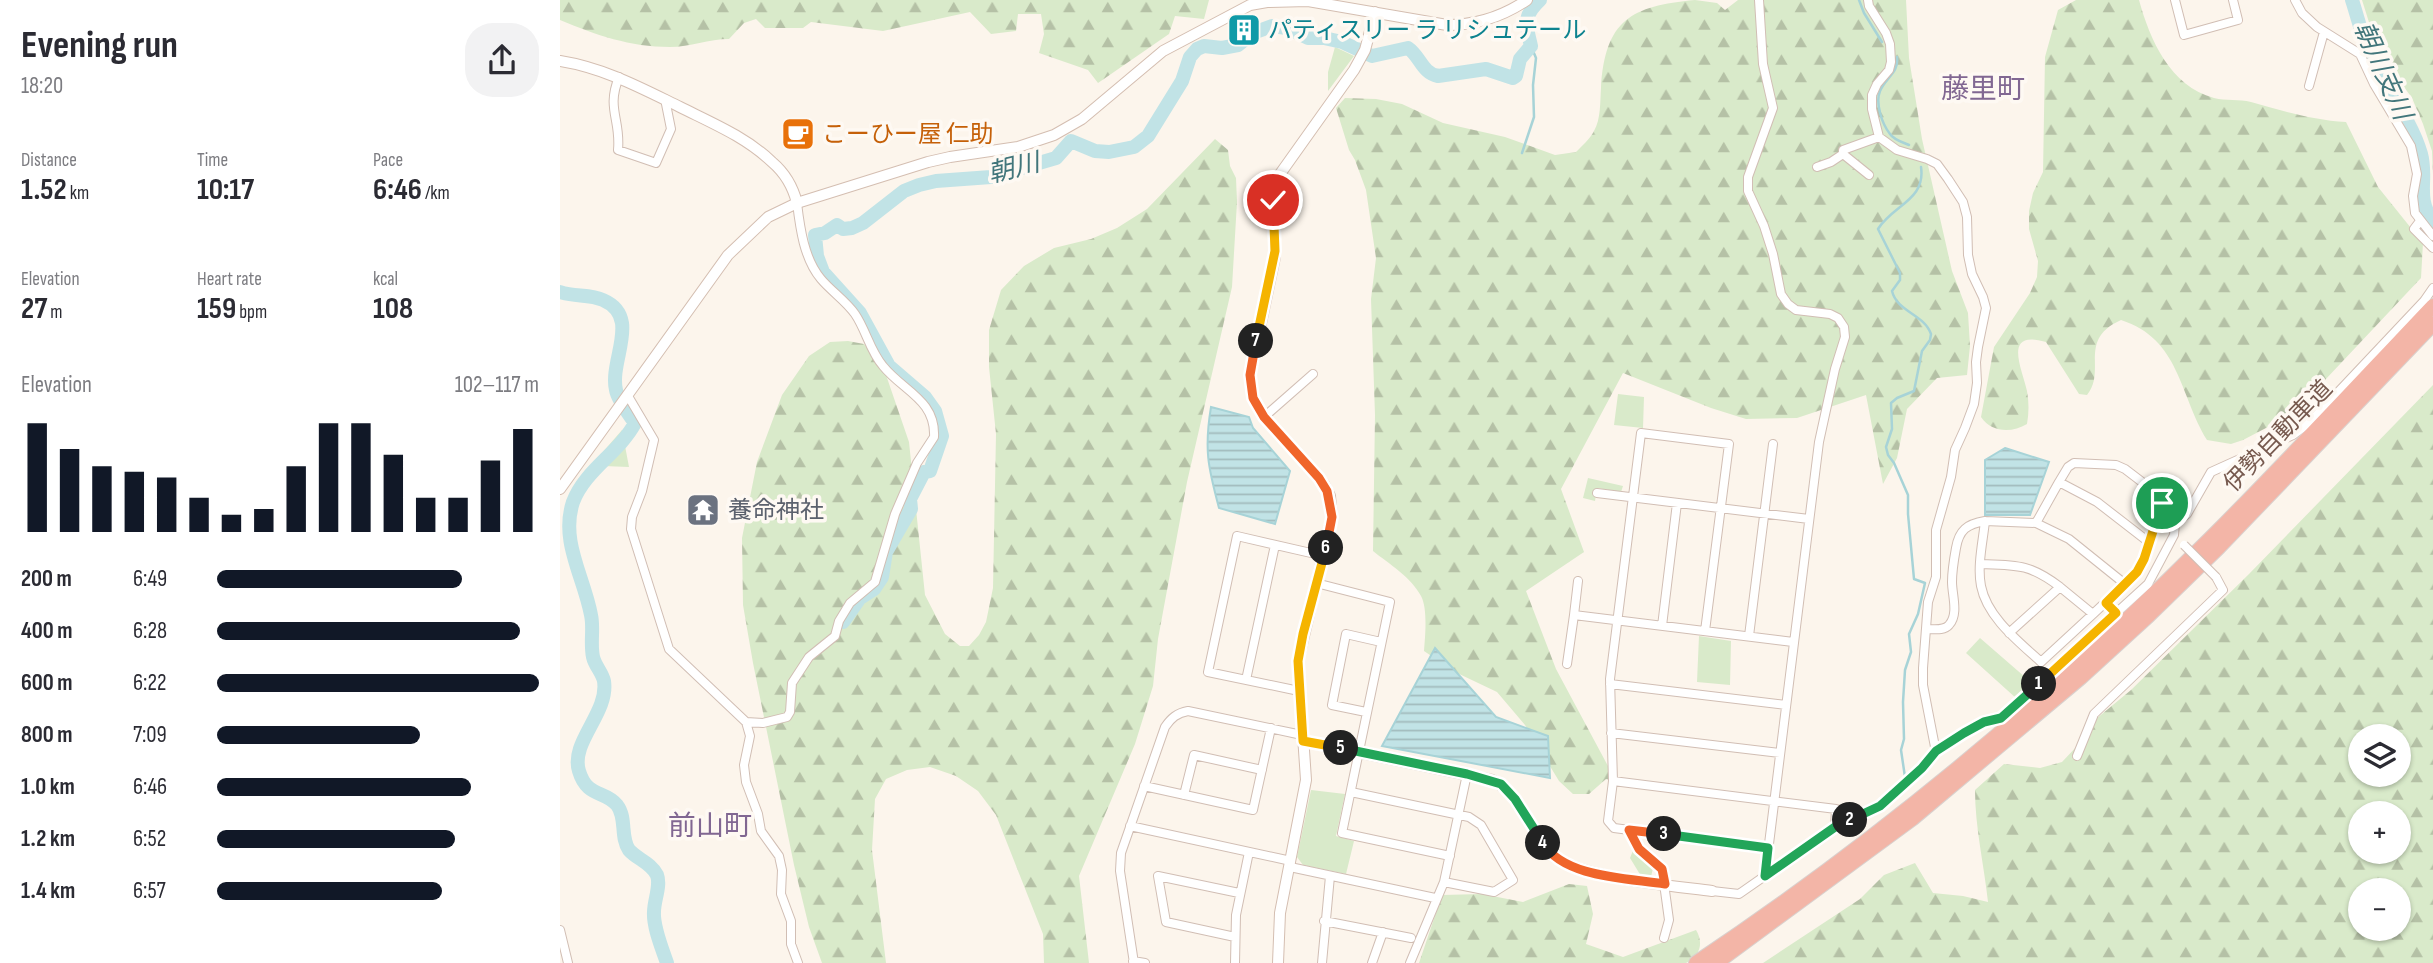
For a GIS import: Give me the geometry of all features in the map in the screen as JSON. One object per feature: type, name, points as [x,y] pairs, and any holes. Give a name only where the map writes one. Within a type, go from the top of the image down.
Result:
[{"type":"highway","name":"伊勢自動車道","points":[[1716,963],[1979,751],[2140,607],[2210,539],[2433,306]]},
{"type":"highway","name":"伊勢自動車道","points":[[1696,963],[1798,898],[1913,818],[2069,687],[2219,547],[2433,324]]},
{"type":"street","points":[[560,489],[728,255],[768,216],[797,203],[928,162],[1018,147],[1041,140],[1082,119],[1163,51],[1250,5],[1308,1],[1447,25],[1468,25],[1489,20],[1528,0]]},
{"type":"street","points":[[1759,0],[1763,64],[1773,108],[1748,177],[1748,191],[1764,226],[1781,294],[1788,304],[1796,310],[1829,314],[1838,318],[1844,327],[1844,337],[1819,442],[1765,876]]},
{"type":"street","points":[[1868,0],[1868,6],[1890,44],[1889,70],[1872,95],[1872,109],[1879,137],[1897,150],[1937,164],[1963,202],[1967,217],[1968,255],[1972,274],[1986,309],[1977,354],[1974,404],[1955,450],[1951,477],[1936,530],[1936,576],[1928,602],[1923,685],[1936,751]]},
{"type":"street","points":[[2175,0],[2184,35],[2238,20],[2233,0]]},
{"type":"street","points":[[2295,0],[2302,13],[2324,32],[2360,54],[2369,75],[2412,146],[2417,174],[2415,213],[2433,236]]},
{"type":"street","points":[[1278,963],[1280,914],[1306,780],[1299,691],[1300,649],[1332,523],[1327,491],[1319,478],[1264,417],[1253,398],[1250,375],[1275,251],[1274,190],[1280,174],[1362,54],[1375,12]]},
{"type":"street","points":[[2309,86],[2324,32]]},
{"type":"street","points":[[560,61],[619,77],[738,136],[759,150],[785,176],[797,203],[806,248],[814,269],[854,314],[880,363],[895,380],[924,402],[932,417],[934,437],[917,463],[895,514],[875,582],[850,603],[839,621],[835,636],[809,657],[792,682],[790,712],[787,717],[763,723],[746,722]]},
{"type":"street","points":[[619,77],[612,107],[620,132],[618,150],[626,154],[656,163],[671,129],[665,99]]},
{"type":"street","points":[[1817,167],[1831,162],[1843,154],[1843,150],[1879,137]]},
{"type":"street","points":[[1843,154],[1869,175]]},
{"type":"street","points":[[2420,221],[2414,229],[2433,248]]},
{"type":"street","points":[[1145,963],[1133,962],[1120,862],[1165,727],[1169,720],[1181,712],[1198,712],[1359,752],[1492,780],[1507,789],[1547,851],[1560,862],[1580,870],[1739,894],[1835,827],[1880,806],[1922,768],[1936,751],[1984,722],[2001,718],[2148,584],[2174,535],[2175,523],[2187,514],[2211,472],[2293,435],[2309,423],[2424,301],[2433,288]]},
{"type":"street","points":[[1264,417],[1313,374]]},
{"type":"street","points":[[626,399],[654,440],[631,529],[668,649],[746,722],[750,736],[744,765],[746,782],[758,814],[761,831],[779,856],[782,870],[781,894],[791,921],[791,944],[798,963]]},
{"type":"street","points":[[1705,631],[1729,444],[1641,433],[1610,684],[1613,781],[1608,821],[1614,828],[1768,848]]},
{"type":"street","points":[[1749,636],[1773,444]]},
{"type":"street","points":[[1985,521],[1981,588],[1987,602],[2009,633],[2041,662],[2137,572],[2150,543],[2162,503],[2160,495],[2125,469],[2116,465],[2074,463],[2068,467],[2036,523]]},
{"type":"street","points":[[2059,482],[2097,502],[2150,543]]},
{"type":"street","points":[[1597,493],[1809,519]]},
{"type":"street","points":[[1662,626],[1677,503]]},
{"type":"street","points":[[1927,629],[1943,629],[1950,625],[1954,615],[1952,583],[1958,537],[1962,529],[1972,523],[2036,523],[2069,539],[2125,584]]},
{"type":"street","points":[[2077,756],[2094,714],[2224,590],[2216,576],[2174,535]]},
{"type":"street","points":[[1299,691],[1208,671],[1237,536],[1324,556]]},
{"type":"street","points":[[1246,680],[1275,545]]},
{"type":"street","points":[[1981,564],[2022,566],[2034,570],[2093,614]]},
{"type":"street","points":[[1567,664],[1578,581]]},
{"type":"street","points":[[1316,583],[1390,603],[1342,833],[1450,856]]},
{"type":"street","points":[[2009,633],[2060,587]]},
{"type":"street","points":[[2106,603],[2116,613]]},
{"type":"street","points":[[1574,615],[1793,642]]},
{"type":"street","points":[[1366,712],[1332,705],[1346,634],[1381,642]]},
{"type":"street","points":[[1610,684],[1786,705]]},
{"type":"street","points":[[1144,786],[1253,810],[1271,729]]},
{"type":"street","points":[[1612,733],[1780,753]]},
{"type":"street","points":[[1184,795],[1194,755],[1262,770]]},
{"type":"street","points":[[1410,963],[1435,898],[1444,882],[1467,774]]},
{"type":"street","points":[[1613,781],[1836,809],[1835,827]]},
{"type":"street","points":[[1350,792],[1469,817],[1481,825],[1513,880],[1494,892],[1444,882]]},
{"type":"street","points":[[1130,826],[1249,852],[1330,876],[1435,898]]},
{"type":"street","points":[[1629,830],[1639,849],[1662,869],[1669,920],[1664,938]]},
{"type":"street","points":[[1235,963],[1239,893],[1249,852]]},
{"type":"street","points":[[1235,937],[1166,922],[1158,876],[1239,893]]},
{"type":"street","points":[[1323,963],[1324,920],[1330,876]]},
{"type":"street","points":[[1324,920],[1411,938]]},
{"type":"street","points":[[560,930],[568,963]]},
{"type":"street","points":[[1372,963],[1383,932]]},
{"type":"green space","points":[[560,0],[1209,0],[1204,19],[1175,16],[1169,34],[1098,83],[1088,70],[1039,53],[1044,34],[1041,14],[1018,14],[1016,31],[991,34],[970,12],[883,31],[811,22],[803,28],[765,28],[756,19],[744,23],[729,39],[670,47],[641,45],[614,39],[560,20]]},
{"type":"green space","points":[[1695,0],[1717,3],[1725,10],[1738,0],[1906,0],[1909,58],[1922,139],[1952,271],[1968,313],[1970,346],[1967,375],[1937,378],[1907,409],[1897,458],[1883,484],[1866,395],[1797,418],[1746,419],[1623,373],[1561,489],[1584,552],[1526,591],[1556,669],[1616,781],[1606,779],[1589,794],[1573,794],[1559,781],[1525,725],[1497,692],[1455,672],[1424,651],[1425,615],[1421,596],[1406,577],[1373,551],[1375,415],[1371,299],[1376,258],[1366,190],[1349,150],[1336,108],[1345,98],[1376,99],[1402,104],[1443,123],[1505,137],[1555,155],[1576,152],[1596,126],[1608,46],[1616,32],[1625,21],[1638,13],[1654,7]]},
{"type":"green space","points":[[2076,0],[2139,0],[2149,31],[2164,60],[2185,83],[2199,92],[2214,98],[2246,101],[2310,117],[2346,122],[2378,187],[2423,243],[2421,278],[2293,414],[2243,440],[2231,444],[2207,440],[2167,354],[2155,340],[2121,320],[2100,337],[2096,346],[2095,376],[2087,395],[2079,394],[2046,342],[2032,339],[2019,346],[2018,353],[2028,395],[2027,424],[2002,430],[1991,426],[1981,417],[1994,347],[2030,293],[2037,277],[2038,261],[2029,229],[2029,211],[2033,193],[2043,172],[2045,57],[2058,10]]},
{"type":"green space","points":[[2362,0],[2433,0],[2433,175],[2432,151],[2423,124],[2412,98],[2378,51]]},
{"type":"green space","points":[[1335,47],[1354,56],[1328,91],[1328,72]]},
{"type":"green space","points":[[1215,139],[1228,150],[1230,166],[1236,178],[1232,287],[1187,482],[1158,639],[1153,686],[1135,744],[1079,876],[1089,963],[1044,963],[1043,934],[996,815],[978,791],[956,776],[930,767],[907,770],[886,779],[875,799],[872,850],[886,963],[822,963],[809,927],[794,865],[743,605],[742,538],[757,462],[782,395],[809,356],[830,342],[864,344],[885,372],[909,442],[925,595],[945,634],[960,646],[969,646],[986,622],[993,588],[996,434],[989,367],[989,330],[1001,290],[1024,266],[1054,248],[1091,239],[1117,228],[1147,209]]},
{"type":"green space","points":[[2433,385],[2433,963],[1763,963],[1860,899],[1884,875],[1915,863],[1933,893],[1988,902],[1975,790],[2004,764],[2040,768],[2062,762],[2078,745],[2085,728],[2131,690],[2249,574]]},
{"type":"green space","points":[[1618,394],[1644,397],[1643,428],[1614,425]]},
{"type":"green space","points":[[622,430],[629,467],[603,466],[602,453]]},
{"type":"green space","points":[[1588,478],[1623,486],[1621,492],[1597,488],[1595,501],[1583,498]]},
{"type":"green space","points":[[1699,636],[1731,641],[1730,685],[1697,682]]},
{"type":"green space","points":[[1980,638],[2033,684],[2017,699],[1966,653]]},
{"type":"green space","points":[[1311,790],[1345,794],[1336,836],[1354,841],[1346,874],[1303,865],[1297,857]]},
{"type":"green space","points":[[1634,848],[1653,868],[1651,877],[1641,876],[1630,858]]},
{"type":"green space","points":[[1569,884],[1587,886],[1593,914],[1586,944],[1623,957],[1696,930],[1700,940],[1697,953],[1686,963],[1419,963],[1442,895],[1482,894],[1523,902]]},
{"type":"water","points":[[1211,407],[1249,417],[1253,428],[1290,471],[1275,524],[1219,508],[1208,458]]},
{"type":"water","points":[[2005,448],[2049,462],[2030,515],[1985,515],[1985,460]]},
{"type":"water","points":[[1435,648],[1496,717],[1548,736],[1550,778],[1382,746]]},
{"type":"waterway","name":"朝川","points":[[843,622],[860,598],[874,589],[882,577],[886,552],[911,509],[910,499],[924,472],[930,471],[942,436],[935,411],[925,397],[889,366],[860,313],[823,272],[817,256],[815,235],[825,233],[837,225],[843,229],[863,223],[904,191],[919,185],[991,177],[1056,158],[1071,141],[1095,151],[1109,152],[1134,147],[1148,136],[1182,81],[1190,57],[1197,49],[1204,46],[1222,48],[1238,45],[1253,33],[1272,26],[1287,28],[1308,38],[1342,42],[1372,56],[1408,48],[1428,71],[1438,76],[1486,69],[1513,78],[1516,76],[1520,59],[1531,46],[1527,21],[1530,11],[1540,0]]},
{"type":"waterway","points":[[1859,0],[1882,42]]},
{"type":"waterway","name":"朝川支川","points":[[2352,0],[2371,59],[2417,142],[2423,163],[2423,197],[2433,221]]},
{"type":"waterway","points":[[1522,153],[1534,117],[1536,58],[1531,46]]},
{"type":"waterway","points":[[1897,57],[1894,71],[1880,91],[1879,107],[1884,125],[1890,134],[1909,145]]},
{"type":"waterway","points":[[1905,777],[1901,750],[1904,739],[1905,670],[1911,652],[1909,634],[1918,614],[1925,583],[1914,579],[1908,495],[1886,447],[1892,429],[1891,403],[1914,391],[1922,351],[1931,334],[1928,327],[1895,298],[1892,291],[1900,280],[1900,273],[1878,229],[1914,195],[1921,178],[1921,167]]},
{"type":"waterway","points":[[560,292],[603,300],[614,308],[620,317],[622,328],[616,366],[616,390],[621,403],[635,423],[578,491],[570,516],[571,545],[592,620],[593,657],[604,681],[601,704],[580,749],[579,771],[582,780],[591,790],[617,805],[622,816],[626,845],[657,875],[654,918],[667,963]]},
{"type":"place","name":"パティスリー ラ リシュテール","points":[[1244,30]]},
{"type":"place","name":"こーひー屋 仁助","points":[[798,134]]},
{"type":"place","name":"養命神社","points":[[703,510]]},
{"type":"district","name":"藤里町","points":[[1983,89]]},
{"type":"district","name":"前山町","points":[[710,826]]},
{"type":"route","points":[[1273,200],[1276,244],[1250,368],[1251,391],[1264,417],[1324,484],[1330,496],[1332,510],[1326,550],[1298,661],[1303,741],[1467,774],[1501,784],[1515,799],[1547,851],[1560,862],[1580,870],[1665,884],[1662,869],[1639,849],[1629,830],[1768,848],[1765,876],[1835,827],[1880,806],[1922,768],[1936,751],[1984,722],[2001,718],[2116,613],[2106,603],[2137,572],[2144,559],[2162,503]]}]
